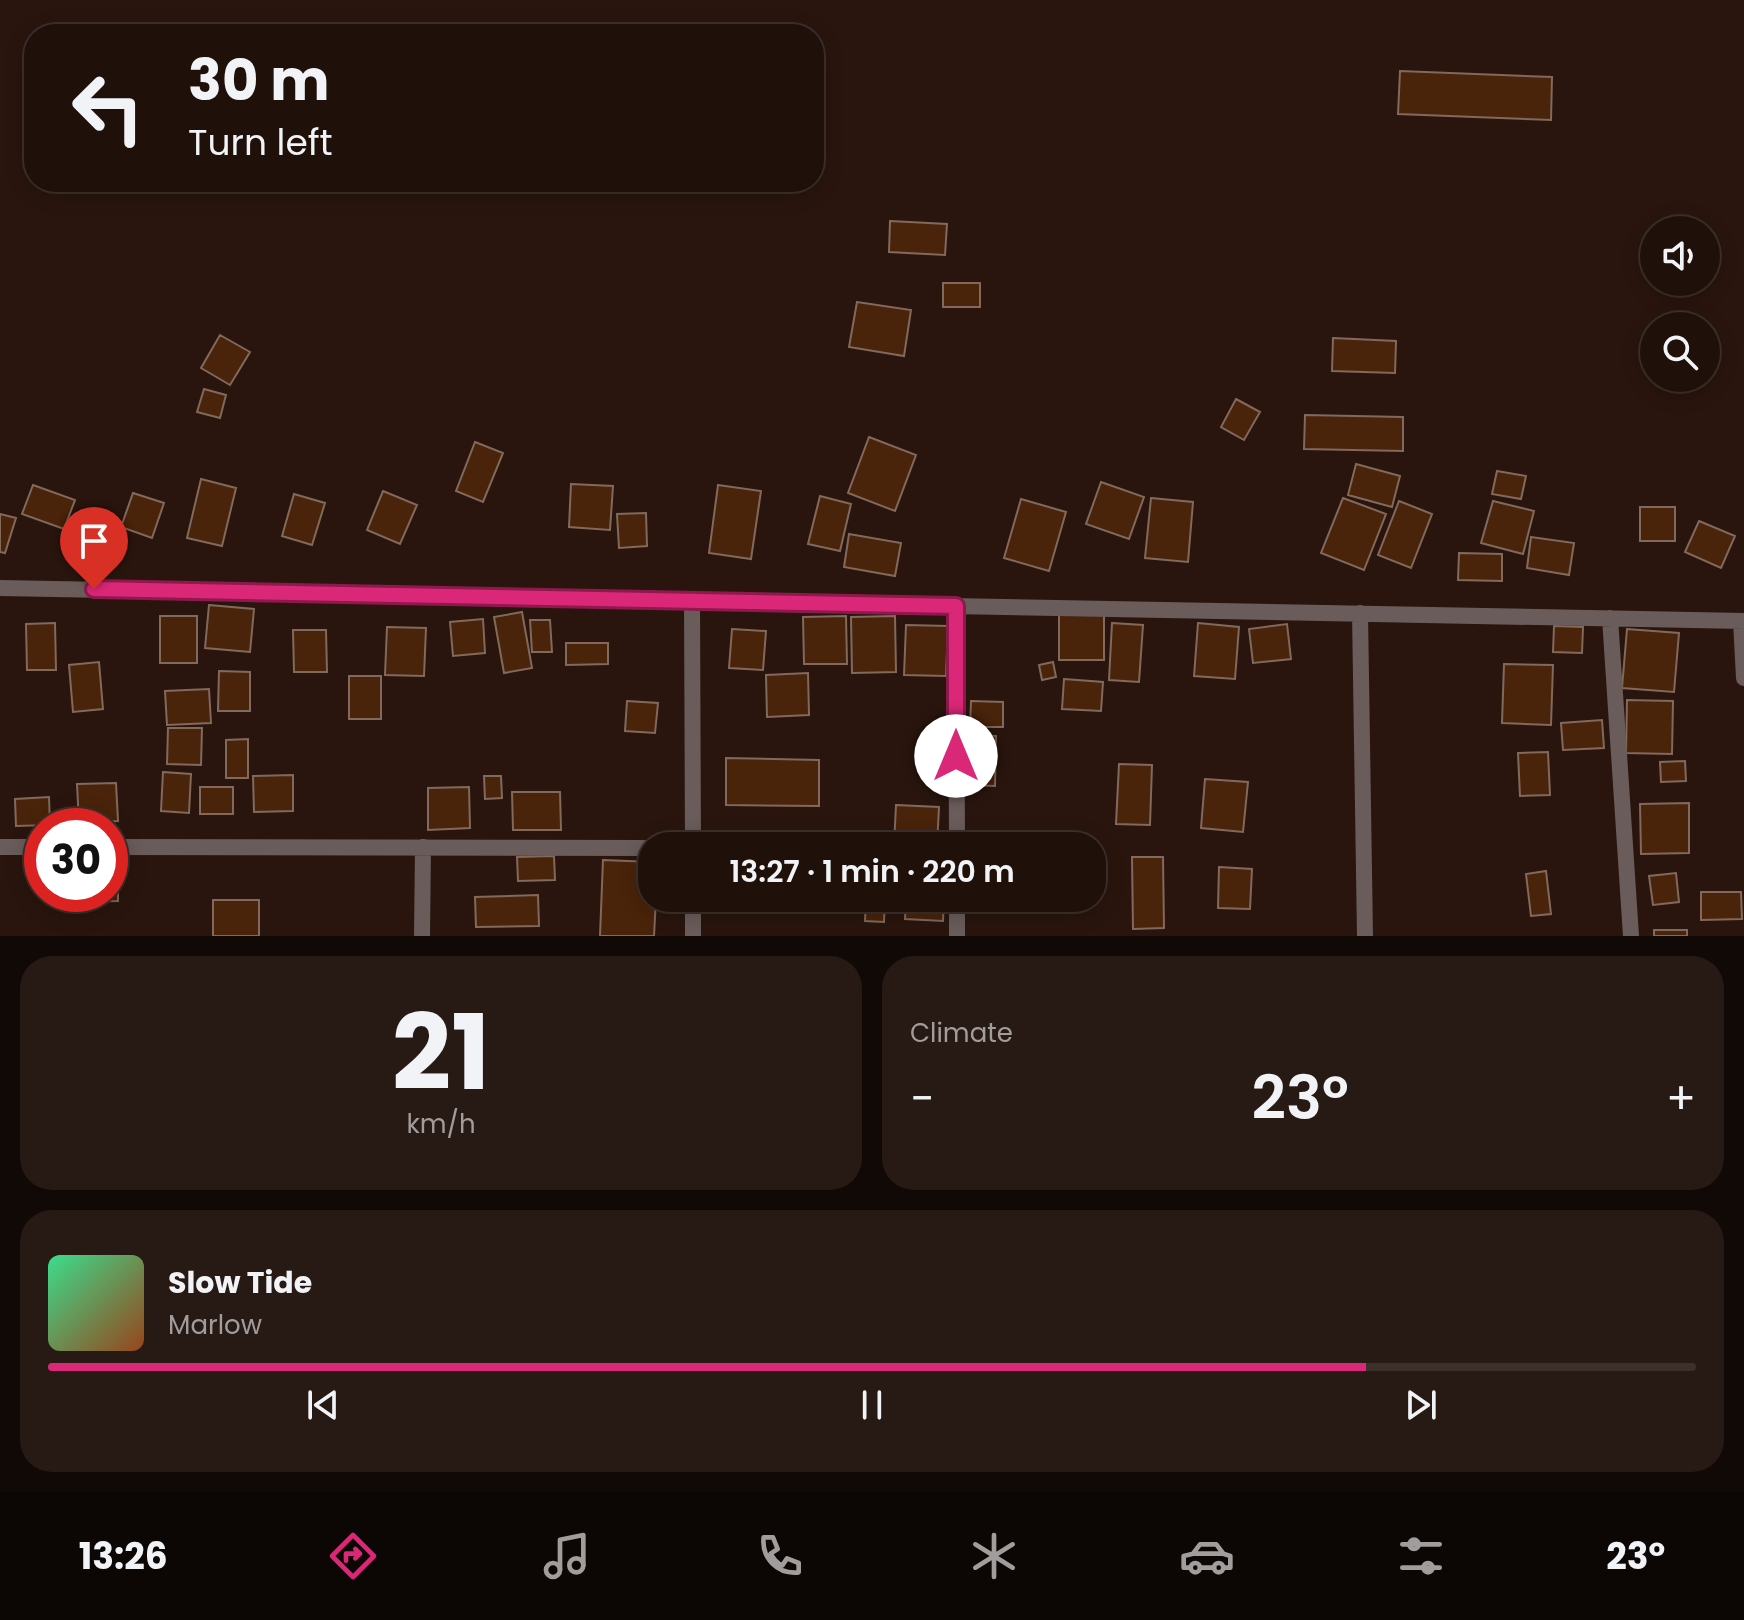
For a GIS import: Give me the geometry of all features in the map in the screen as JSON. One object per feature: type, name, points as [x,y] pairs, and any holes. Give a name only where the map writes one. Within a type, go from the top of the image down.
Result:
[{"type":"street","points":[[0,588],[1742,621],[1744,678]]},
{"type":"street","points":[[692,601],[693,832]]},
{"type":"street","points":[[956,606],[957,832]]},
{"type":"street","points":[[1360,613],[1365,936]]},
{"type":"street","points":[[1610,618],[1631,936]]},
{"type":"street","points":[[0,847],[24,847]]},
{"type":"street","points":[[128,847],[638,848]]},
{"type":"street","points":[[422,936],[423,847]]},
{"type":"street","points":[[693,912],[693,936]]},
{"type":"street","points":[[957,912],[957,936]]},
{"type":"building","points":[[1400,71],[1552,77],[1551,120],[1398,114]]},
{"type":"building","points":[[890,221],[947,224],[945,255],[889,252]]},
{"type":"building","points":[[943,283],[980,283],[980,307],[943,307]]},
{"type":"building","points":[[857,302],[911,310],[904,356],[849,347]]},
{"type":"building","points":[[220,335],[250,352],[230,385],[201,368]]},
{"type":"building","points":[[1333,338],[1396,341],[1395,373],[1332,371]]},
{"type":"building","points":[[204,389],[226,395],[220,418],[197,412]]},
{"type":"building","points":[[1236,399],[1260,412],[1244,440],[1221,427]]},
{"type":"building","points":[[1305,415],[1403,417],[1403,451],[1304,449]]},
{"type":"building","points":[[869,437],[916,455],[895,511],[848,493]]},
{"type":"building","points":[[475,442],[503,453],[483,502],[456,491]]},
{"type":"building","points":[[1356,464],[1400,476],[1392,507],[1348,495]]},
{"type":"building","points":[[1497,471],[1526,476],[1521,499],[1492,494]]},
{"type":"building","points":[[201,479],[236,488],[222,546],[187,538]]},
{"type":"building","points":[[1101,482],[1144,497],[1129,539],[1086,524]]},
{"type":"building","points":[[571,484],[613,486],[610,530],[569,527]]},
{"type":"building","points":[[33,485],[75,500],[64,529],[22,514]]},
{"type":"building","points":[[718,485],[761,491],[751,559],[709,553]]},
{"type":"building","points":[[383,491],[417,505],[400,544],[367,530]]},
{"type":"building","points":[[133,493],[164,503],[152,538],[121,527]]},
{"type":"building","points":[[294,494],[325,503],[312,545],[282,536]]},
{"type":"building","points":[[820,496],[851,504],[840,551],[808,544]]},
{"type":"building","points":[[1151,498],[1193,502],[1188,562],[1145,558]]},
{"type":"building","points":[[1343,498],[1386,514],[1364,570],[1321,553]]},
{"type":"building","points":[[1021,499],[1066,512],[1049,571],[1004,558]]},
{"type":"building","points":[[1399,501],[1432,514],[1411,568],[1378,555]]},
{"type":"building","points":[[1493,501],[1534,511],[1523,554],[1481,543]]},
{"type":"building","points":[[1640,507],[1675,507],[1675,541],[1640,541]]},
{"type":"building","points":[[646,513],[647,546],[619,548],[617,514]]},
{"type":"building","points":[[0,514],[16,518],[5,553],[0,552]]},
{"type":"building","points":[[1699,521],[1735,536],[1721,568],[1685,552]]},
{"type":"building","points":[[849,534],[901,543],[895,576],[844,567]]},
{"type":"building","points":[[1531,537],[1574,543],[1569,575],[1527,568]]},
{"type":"building","points":[[1459,553],[1502,554],[1502,581],[1458,580]]},
{"type":"building","points":[[209,605],[254,609],[250,652],[205,648]]},
{"type":"building","points":[[522,612],[532,668],[504,673],[494,617]]},
{"type":"building","points":[[1059,615],[1104,615],[1104,660],[1059,660]]},
{"type":"building","points":[[160,616],[197,616],[197,663],[160,663]]},
{"type":"building","points":[[846,616],[847,664],[804,664],[803,617]]},
{"type":"building","points":[[895,616],[896,672],[852,673],[851,617]]},
{"type":"building","points":[[483,619],[485,653],[453,656],[450,622]]},
{"type":"building","points":[[530,620],[550,620],[552,652],[532,652]]},
{"type":"building","points":[[55,623],[56,670],[27,670],[26,624]]},
{"type":"building","points":[[1112,623],[1143,625],[1139,682],[1109,680]]},
{"type":"building","points":[[1198,623],[1239,627],[1235,679],[1194,676]]},
{"type":"building","points":[[1287,624],[1291,659],[1253,663],[1249,629]]},
{"type":"building","points":[[906,625],[948,626],[946,676],[904,675]]},
{"type":"building","points":[[1554,626],[1583,627],[1582,653],[1553,652]]},
{"type":"building","points":[[387,627],[426,628],[424,676],[385,675]]},
{"type":"building","points":[[732,629],[766,631],[763,670],[729,668]]},
{"type":"building","points":[[1627,629],[1679,633],[1674,692],[1622,688]]},
{"type":"building","points":[[293,630],[326,630],[327,672],[294,672]]},
{"type":"building","points":[[566,643],[608,643],[608,664],[566,665]]},
{"type":"building","points":[[99,662],[103,709],[73,712],[69,665]]},
{"type":"building","points":[[1053,662],[1056,677],[1042,680],[1039,665]]},
{"type":"building","points":[[1504,664],[1553,665],[1551,725],[1502,723]]},
{"type":"building","points":[[219,671],[250,672],[250,711],[218,711]]},
{"type":"building","points":[[808,673],[809,715],[767,717],[766,675]]},
{"type":"building","points":[[349,676],[381,676],[381,719],[349,719]]},
{"type":"building","points":[[1064,679],[1103,682],[1101,711],[1062,709]]},
{"type":"building","points":[[209,689],[211,723],[167,725],[165,691]]},
{"type":"building","points":[[1627,700],[1673,701],[1672,754],[1626,753]]},
{"type":"building","points":[[627,701],[658,703],[655,733],[625,731]]},
{"type":"building","points":[[971,701],[1003,702],[1003,727],[970,727]]},
{"type":"building","points":[[1602,720],[1604,748],[1563,750],[1561,723]]},
{"type":"building","points":[[168,728],[202,728],[201,765],[167,764]]},
{"type":"building","points":[[970,735],[996,736],[995,786],[969,785]]},
{"type":"building","points":[[248,739],[248,778],[226,778],[226,740]]},
{"type":"building","points":[[1548,752],[1550,795],[1520,796],[1518,753]]},
{"type":"building","points":[[726,758],[819,760],[819,806],[726,805]]},
{"type":"building","points":[[1685,761],[1686,781],[1661,782],[1660,762]]},
{"type":"building","points":[[1119,764],[1152,765],[1150,825],[1116,824]]},
{"type":"building","points":[[163,772],[191,774],[189,813],[161,811]]},
{"type":"building","points":[[293,775],[293,811],[254,812],[253,776]]},
{"type":"building","points":[[484,776],[501,776],[502,798],[485,799]]},
{"type":"building","points":[[1205,779],[1248,782],[1243,832],[1201,828]]},
{"type":"building","points":[[116,783],[117,808],[78,808],[77,784]]},
{"type":"building","points":[[200,787],[233,787],[233,814],[200,814]]},
{"type":"building","points":[[469,787],[470,828],[428,830],[428,788]]},
{"type":"building","points":[[512,792],[560,792],[561,830],[513,830]]},
{"type":"building","points":[[49,797],[49,808],[24,808],[24,826],[16,826],[15,799]]},
{"type":"building","points":[[1689,803],[1689,853],[1641,854],[1640,804]]},
{"type":"building","points":[[896,805],[939,807],[938,832],[895,832]]},
{"type":"building","points":[[554,856],[555,880],[518,881],[517,857]]},
{"type":"building","points":[[1132,857],[1163,857],[1164,928],[1133,929]]},
{"type":"building","points":[[603,860],[638,861],[638,912],[655,912],[654,936],[600,936]]},
{"type":"building","points":[[1219,867],[1252,869],[1250,909],[1218,908]]},
{"type":"building","points":[[1546,871],[1551,914],[1531,916],[1526,874]]},
{"type":"building","points":[[1676,873],[1679,902],[1653,905],[1649,876]]},
{"type":"building","points":[[1701,892],[1741,892],[1742,919],[1701,920]]},
{"type":"building","points":[[538,895],[539,926],[476,927],[475,897]]},
{"type":"building","points":[[213,900],[259,900],[259,936],[213,936]]},
{"type":"building","points":[[865,912],[884,912],[884,922],[865,921]]},
{"type":"building","points":[[905,912],[943,912],[943,921],[905,919]]},
{"type":"building","points":[[1654,930],[1687,930],[1687,936],[1654,936]]},
{"type":"route","points":[[94,589],[956,606],[956,756]]}]
